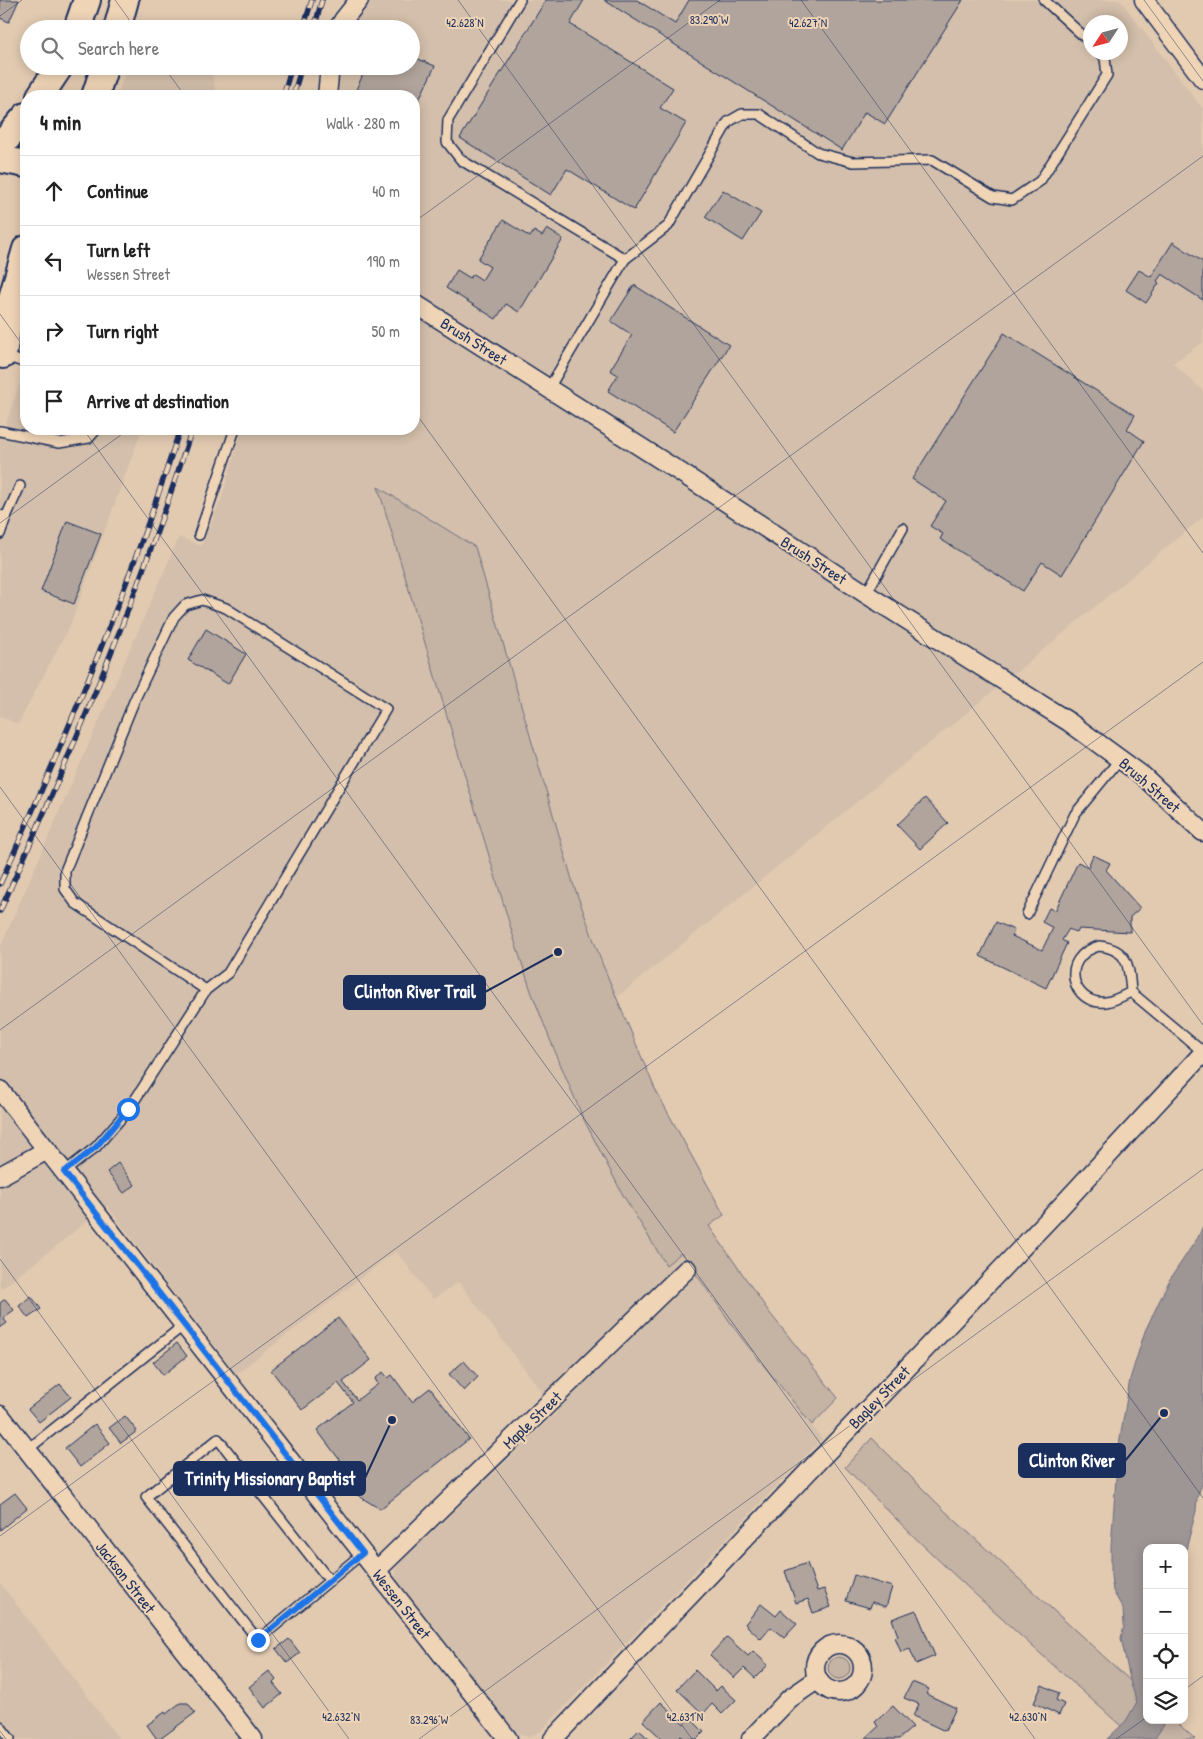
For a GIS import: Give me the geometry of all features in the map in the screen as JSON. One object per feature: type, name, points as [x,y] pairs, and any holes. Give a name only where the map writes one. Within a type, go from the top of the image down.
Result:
[{"type":"main road","points":[[80,20],[87,0]]},
{"type":"main road","points":[[119,20],[125,0]]},
{"type":"main road","points":[[44,90],[54,75]]},
{"type":"main road","points":[[97,90],[102,75]]},
{"type":"main road","points":[[0,148],[20,123]]},
{"type":"main road","points":[[0,159],[20,163]]},
{"type":"main road","points":[[10,360],[12,298],[20,271]]},
{"type":"main road","points":[[10,360],[20,318]]},
{"type":"street","points":[[345,20],[359,0]]},
{"type":"street","points":[[1144,0],[1203,79]]},
{"type":"street","points":[[328,90],[329,75]]},
{"type":"street","name":"Brush Street","points":[[420,307],[549,388],[866,594],[1069,722],[1120,759],[1203,832]]},
{"type":"street","name":"Bagley Street","points":[[557,1738],[1121,1143],[1203,1053]]},
{"type":"street","name":"Wessen Street","points":[[0,1090],[508,1739]]},
{"type":"street","points":[[0,1176],[46,1150]]},
{"type":"street","name":"Maple Street","points":[[376,1570],[687,1270]]},
{"type":"street","name":"Jackson Street","points":[[0,1416],[252,1739]]},
{"type":"street","points":[[751,1739],[789,1699],[818,1679]]},
{"type":"lane","points":[[520,0],[448,120],[447,142],[461,160],[625,259]]},
{"type":"lane","points":[[1044,0],[1083,36]]},
{"type":"lane","points":[[549,388],[625,259],[668,226],[728,122],[742,114],[759,114],[818,153],[853,162],[932,160],[993,197],[1012,200],[1040,181],[1106,75],[1105,60]]},
{"type":"lane","points":[[0,431],[59,443],[89,438],[92,435]]},
{"type":"lane","points":[[199,535],[233,435]]},
{"type":"lane","points":[[0,534],[3,516],[20,486]]},
{"type":"lane","points":[[866,594],[903,528]]},
{"type":"lane","points":[[64,1172],[96,1147],[128,1109],[206,990],[228,973],[386,709],[226,608],[202,600],[185,605],[174,617],[135,699],[65,870],[65,889],[75,903],[206,990]]},
{"type":"lane","points":[[1027,914],[1075,814],[1120,759]]},
{"type":"lane","points":[[1131,992],[1107,1002],[1090,1000],[1082,995],[1077,988],[1074,979],[1076,962],[1090,948],[1099,946],[1109,947],[1118,951],[1125,958],[1129,967],[1131,992],[1203,1053]]},
{"type":"lane","points":[[27,1450],[184,1325]]},
{"type":"lane","points":[[330,1580],[218,1439],[146,1497],[258,1640],[363,1553]]},
{"type":"lane","points":[[0,1726],[10,1739]]},
{"type":"shaded area","points":[[371,0],[1120,0],[1203,109],[1203,342],[1173,363],[1203,391],[1203,517],[997,688],[616,998],[573,883],[475,547],[379,487],[515,942],[549,1037],[565,1074],[666,1265],[680,1253],[743,1340],[822,1439],[541,1731],[529,1737],[516,1732],[508,1724],[400,1587],[395,1575],[396,1568],[403,1560],[557,1412],[459,1282],[433,1299],[396,1251],[236,1374],[107,1206],[0,1290],[0,948],[179,537],[201,546],[222,497],[240,435],[420,435],[420,90],[339,90],[340,75],[420,75],[420,20],[356,20]]},
{"type":"shaded area","points":[[125,75],[212,75],[216,90],[119,90]]},
{"type":"shaded area","points":[[20,383],[20,435],[140,435],[71,623],[18,724],[0,716],[0,441]]},
{"type":"shaded area","points":[[378,487],[475,547],[573,883],[602,963],[655,1089],[724,1215],[709,1226],[769,1312],[838,1398],[812,1425],[743,1340],[681,1253],[666,1265],[623,1195],[583,1118],[531,991],[515,942]]},
{"type":"shaded area","points":[[1203,1226],[1203,1481],[1197,1498],[1196,1511],[1187,1544],[1143,1544],[1143,1724],[1163,1724],[1154,1739],[1107,1739],[1126,1721],[1137,1702],[1121,1638],[1124,1626],[1123,1609],[1113,1591],[1111,1576],[1111,1547],[1118,1451],[1130,1379],[1145,1331],[1170,1279],[1198,1237]]},
{"type":"shaded area","points":[[872,1438],[946,1512],[1143,1692],[1143,1724],[1178,1724],[1195,1739],[1137,1739],[980,1599],[845,1467]]},
{"type":"shaded area","points":[[0,1583],[76,1681],[119,1739],[0,1739]]},
{"type":"shaded area","points":[[839,1657],[847,1660],[850,1668],[847,1676],[839,1679],[831,1676],[828,1668],[831,1660]]},
{"type":"building","points":[[0,0],[19,0],[9,22],[0,18]]},
{"type":"building","points":[[546,0],[584,0],[570,24],[673,88],[660,108],[686,123],[634,210],[567,169],[551,195],[460,138]]},
{"type":"building","points":[[604,0],[637,0],[675,24],[689,0],[963,0],[885,124],[865,112],[842,150]]},
{"type":"building","points":[[420,60],[435,66],[420,97],[420,90],[356,90],[363,75],[420,75]]},
{"type":"building","points":[[723,190],[761,213],[743,241],[705,217]]},
{"type":"building","points":[[503,220],[530,237],[534,231],[542,236],[547,229],[563,239],[519,312],[506,304],[496,319],[446,288],[457,270],[470,278],[473,274],[482,280],[490,267],[478,259]]},
{"type":"building","points":[[1173,242],[1203,262],[1203,300],[1162,274],[1157,281],[1159,283],[1146,303],[1126,290],[1139,270],[1151,277]]},
{"type":"building","points":[[634,285],[729,345],[673,432],[608,391],[618,375],[610,370],[632,335],[611,321]]},
{"type":"building","points":[[1004,333],[1135,415],[1127,429],[1144,441],[1062,575],[1042,562],[1023,591],[940,539],[943,534],[930,526],[946,501],[912,479]]},
{"type":"building","points":[[67,521],[101,534],[74,604],[41,591]]},
{"type":"building","points":[[206,629],[246,654],[228,684],[188,660]]},
{"type":"building","points":[[925,798],[948,823],[920,849],[897,825]]},
{"type":"building","points":[[1093,855],[1110,863],[1106,870],[1140,908],[1130,917],[1130,932],[1079,929],[1077,933],[1069,929],[1062,940],[1067,943],[1046,988],[980,956],[996,922],[1014,930],[1012,936],[1042,950],[1053,928],[1042,922],[1049,908],[1055,911],[1078,862],[1088,867]]},
{"type":"building","points":[[118,1163],[135,1185],[124,1193],[107,1172]]},
{"type":"building","points":[[31,1296],[41,1309],[28,1318],[19,1306]]},
{"type":"building","points":[[5,1299],[14,1310],[3,1318],[7,1323],[0,1328],[0,1303]]},
{"type":"building","points":[[338,1318],[371,1360],[343,1382],[357,1400],[378,1384],[375,1379],[383,1372],[388,1378],[392,1375],[412,1402],[430,1388],[469,1439],[380,1509],[354,1493],[345,1467],[317,1430],[353,1402],[338,1383],[302,1410],[271,1370]]},
{"type":"building","points":[[177,1343],[187,1356],[163,1375],[153,1362]]},
{"type":"building","points":[[464,1361],[478,1377],[464,1391],[449,1374]]},
{"type":"building","points":[[60,1384],[71,1397],[39,1422],[28,1409]]},
{"type":"building","points":[[125,1416],[137,1431],[121,1443],[109,1428]]},
{"type":"building","points":[[95,1424],[110,1443],[80,1467],[65,1448]]},
{"type":"building","points":[[15,1493],[27,1508],[0,1530],[0,1504]]},
{"type":"building","points":[[807,1563],[817,1591],[824,1589],[831,1607],[813,1613],[808,1599],[796,1603],[785,1571]]},
{"type":"building","points":[[854,1575],[892,1587],[886,1607],[872,1602],[870,1608],[846,1601]]},
{"type":"building","points":[[761,1604],[776,1616],[781,1610],[797,1624],[784,1638],[771,1627],[761,1639],[745,1624]]},
{"type":"building","points":[[916,1610],[935,1656],[916,1664],[910,1649],[901,1652],[895,1637],[898,1636],[892,1619]]},
{"type":"building","points":[[727,1637],[748,1656],[753,1651],[768,1665],[755,1678],[744,1668],[734,1678],[710,1655]]},
{"type":"building","points":[[289,1639],[300,1653],[287,1663],[276,1649]]},
{"type":"building","points":[[695,1670],[716,1691],[721,1686],[736,1700],[722,1714],[712,1704],[703,1714],[677,1689]]},
{"type":"building","points":[[269,1671],[276,1680],[273,1683],[282,1694],[265,1708],[249,1687]]},
{"type":"building","points":[[912,1682],[929,1689],[926,1694],[956,1708],[945,1731],[913,1716],[919,1704],[904,1698]]},
{"type":"building","points":[[1042,1685],[1059,1693],[1056,1700],[1064,1704],[1059,1715],[1034,1703]]},
{"type":"building","points":[[661,1702],[684,1724],[690,1718],[704,1732],[697,1739],[685,1739],[681,1736],[678,1739],[662,1739],[643,1721]]},
{"type":"building","points":[[180,1703],[188,1703],[195,1713],[160,1739],[157,1739],[147,1725]]},
{"type":"building","points":[[893,1706],[913,1727],[899,1739],[865,1739],[878,1727],[875,1722]]},
{"type":"building","points":[[639,1730],[649,1739],[630,1739]]},
{"type":"railway","points":[[306,20],[312,0]]},
{"type":"railway","points":[[316,20],[322,0]]},
{"type":"railway","points":[[285,90],[289,75]]},
{"type":"railway","points":[[295,90],[299,75]]},
{"type":"railway","points":[[0,884],[49,772],[119,602],[178,435]]},
{"type":"railway","points":[[0,911],[103,673],[150,552],[190,435]]},
{"type":"place","name":"Clinton River Trail","points":[[558,952]]},
{"type":"place","name":"Clinton River","points":[[1164,1413]]},
{"type":"place","name":"Trinity Missionary Baptist","points":[[392,1420]]},
{"type":"route","points":[[128,1109],[96,1147],[64,1172],[363,1553],[258,1640]]}]
